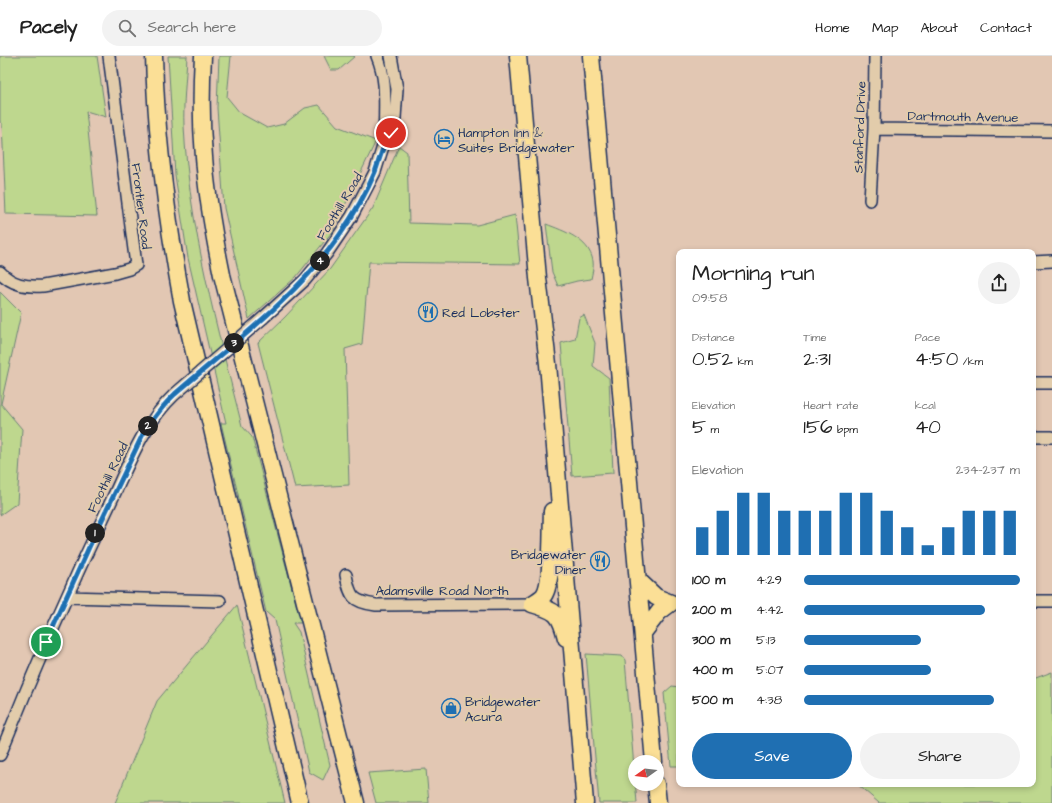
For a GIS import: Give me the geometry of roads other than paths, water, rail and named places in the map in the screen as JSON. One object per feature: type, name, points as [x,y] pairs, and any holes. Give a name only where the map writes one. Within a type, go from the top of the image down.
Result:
[{"type":"highway","points":[[154,56],[162,173],[172,248],[204,399],[300,803]]},
{"type":"highway","points":[[203,56],[201,90],[204,158],[213,230],[222,275],[356,803]]},
{"type":"highway","points":[[518,56],[537,270],[547,357],[586,803]]},
{"type":"highway","points":[[591,56],[653,755]]},
{"type":"highway","points":[[532,604],[541,599],[545,594],[549,581],[556,462]]},
{"type":"highway","points":[[638,580],[656,598],[675,603]]},
{"type":"highway","points":[[643,633],[659,612],[675,603]]},
{"type":"highway","points":[[532,604],[549,609],[559,616],[562,622],[575,680]]},
{"type":"highway","points":[[657,791],[658,803]]},
{"type":"street","name":"Frontier Road","points":[[0,272],[17,284],[31,287],[115,273],[129,269],[136,265],[109,56]]},
{"type":"street","name":"Foothill Road","points":[[0,756],[27,686],[90,545],[143,434],[159,410],[175,394],[305,280],[327,253],[362,198],[375,172],[385,140],[385,95],[383,78],[377,56]]},
{"type":"street","name":"Foothill Road","points":[[385,140],[391,133],[397,104],[395,74],[391,56]]},
{"type":"street","name":"Stanford Drive","points":[[870,200],[874,129],[875,56]]},
{"type":"street","name":"Dartmouth Avenue","points":[[874,129],[1052,131]]},
{"type":"street","points":[[1036,262],[1052,261]]},
{"type":"street","points":[[1036,383],[1052,383]]},
{"type":"street","points":[[1036,437],[1052,437]]},
{"type":"street","name":"Adamsville Road North","points":[[346,575],[350,594],[357,600],[376,605],[532,604]]},
{"type":"street","points":[[67,597],[220,601]]},
{"type":"street","points":[[1036,601],[1052,600]]},
{"type":"place","name":"Hampton Inn & Suites Bridgewater","points":[[444,139]]},
{"type":"place","name":"Red Lobster","points":[[428,312]]},
{"type":"place","name":"Bridgewater Diner","points":[[600,561]]},
{"type":"place","name":"Bridgewater Acura","points":[[451,708]]}]
